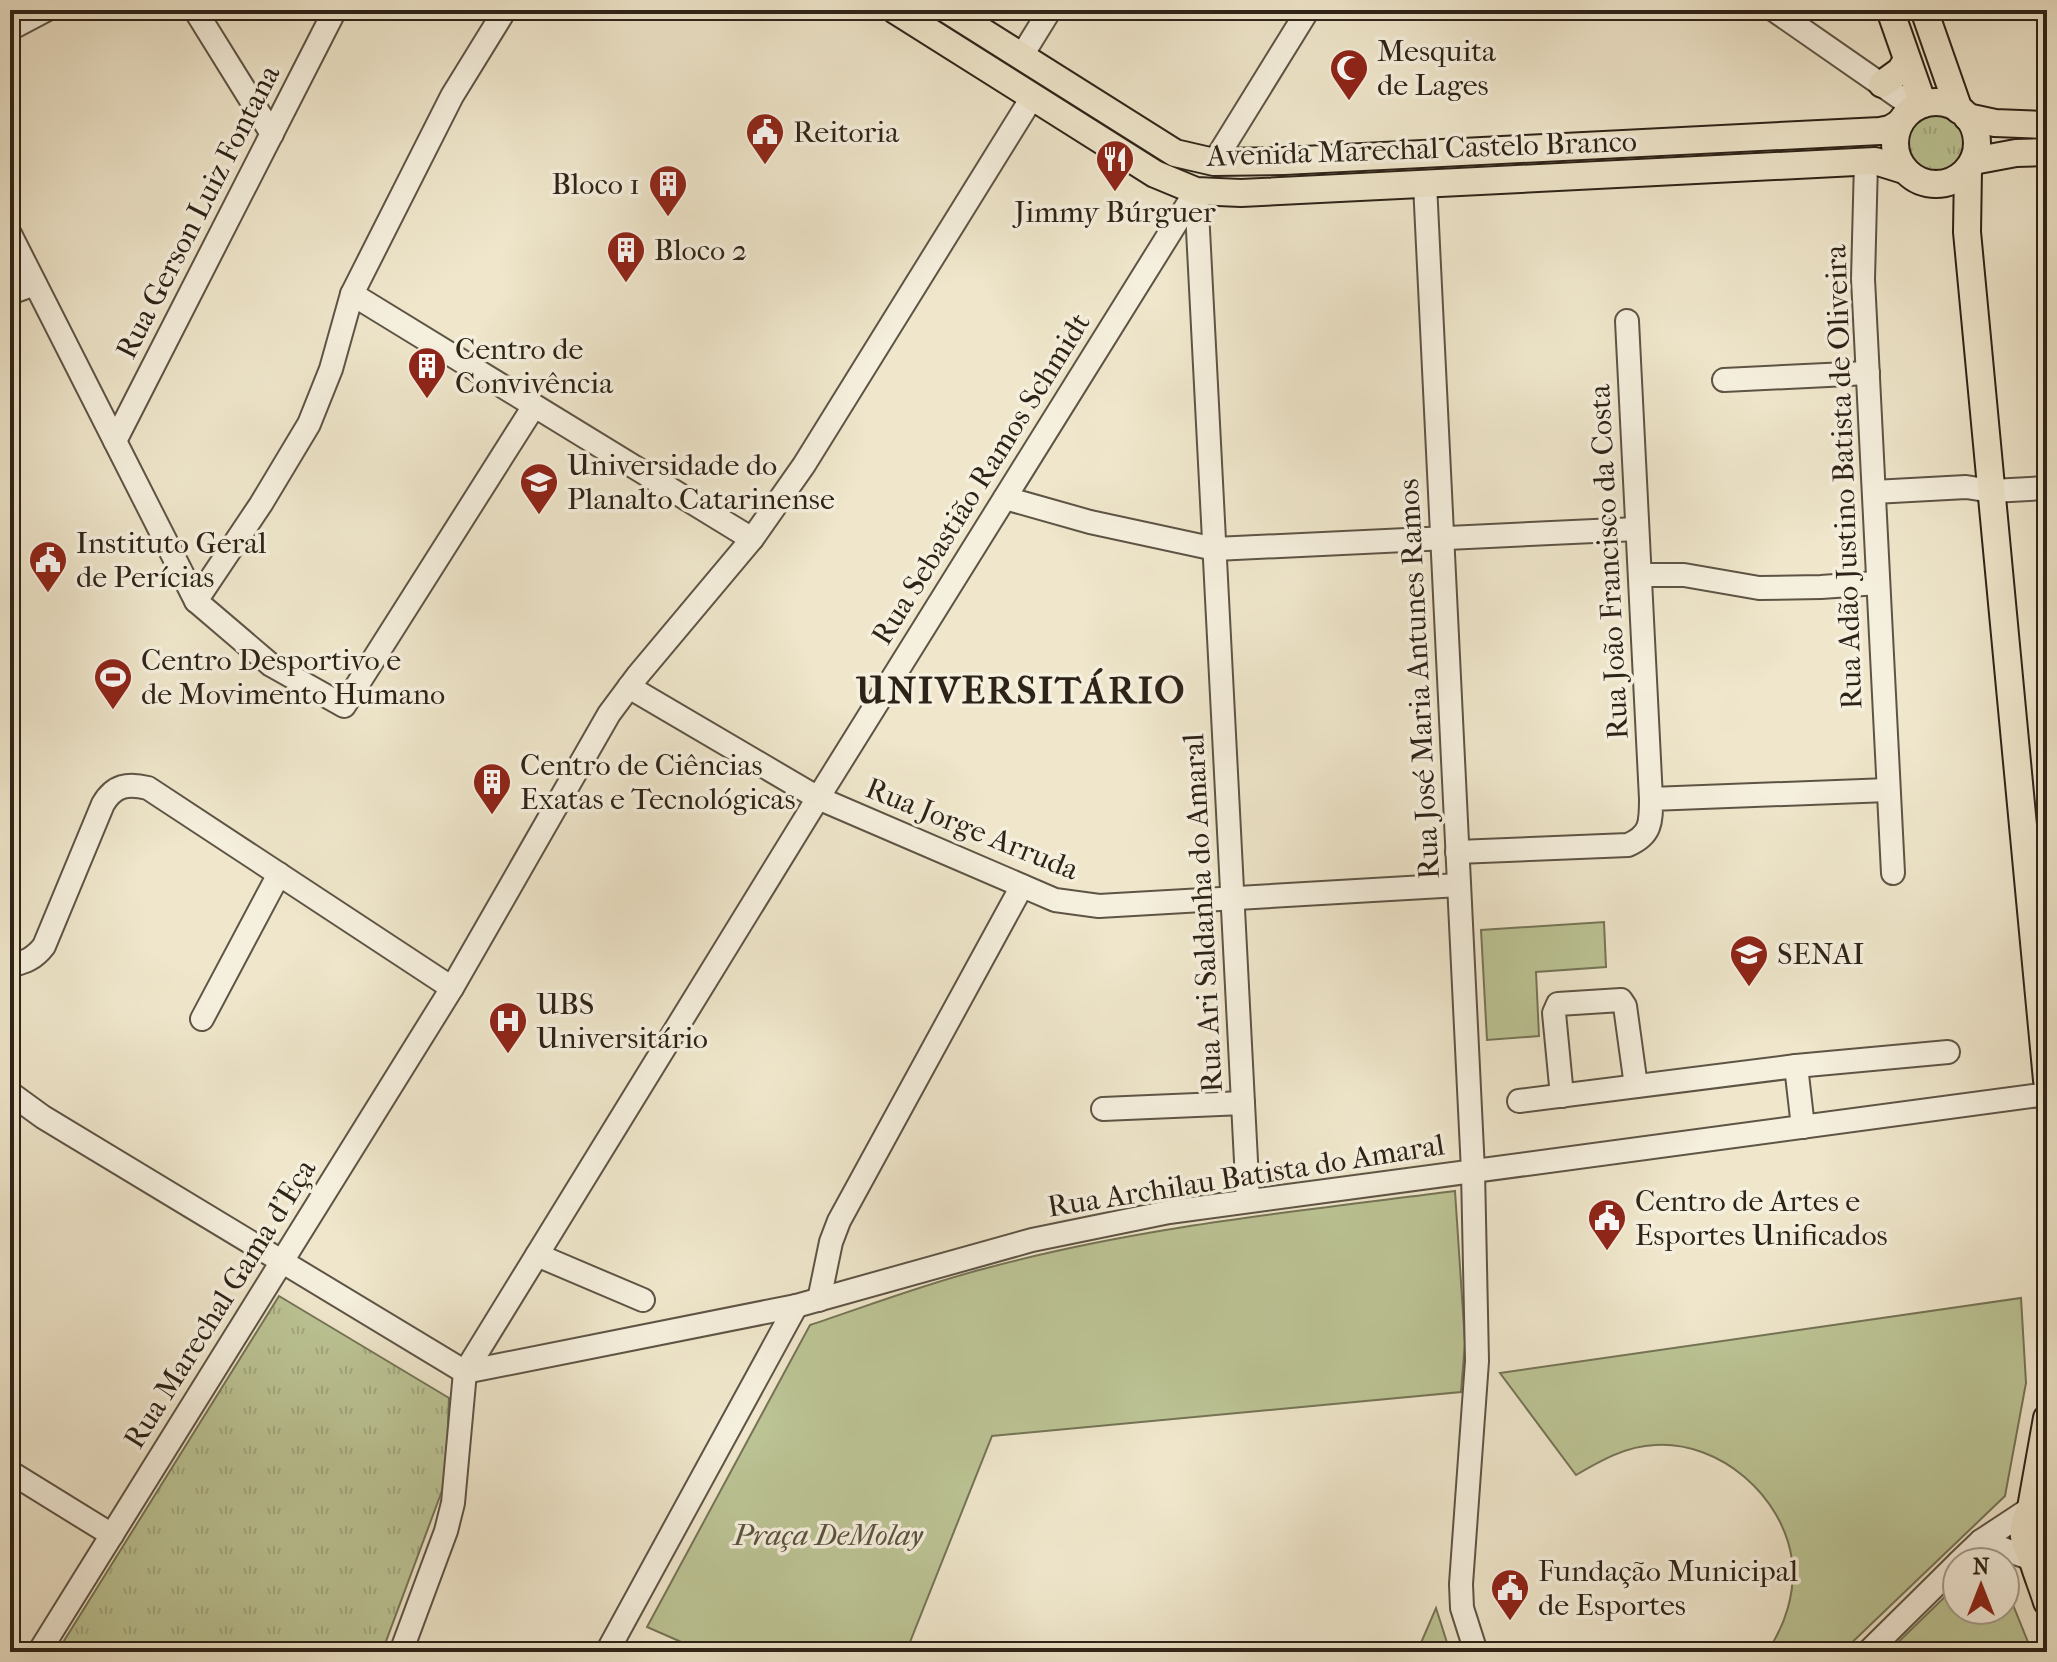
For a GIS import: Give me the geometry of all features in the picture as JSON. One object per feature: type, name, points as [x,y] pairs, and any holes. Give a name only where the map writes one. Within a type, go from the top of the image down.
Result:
[{"type":"main road","name":"Avenida Marechal Castelo Branco","points":[[895,10],[1155,174],[1196,191],[1241,193],[1866,162],[1888,163],[1904,170]]},
{"type":"main road","name":"Avenida Marechal Castelo Branco","points":[[948,10],[1175,153],[1214,162],[1880,131],[1890,129],[1913,112]]},
{"type":"main road","points":[[1890,10],[1907,60],[1913,112],[1895,147],[1904,170],[1924,183],[1935,185],[1959,178],[1970,165],[2016,153],[2047,152]]},
{"type":"main road","points":[[1924,10],[1963,113],[1977,138],[1970,165],[1967,232],[1992,491],[2036,843],[2047,1080]]},
{"type":"main road","points":[[1882,84],[1900,71],[1907,60]]},
{"type":"main road","points":[[1913,112],[1948,104],[1963,113],[2019,125],[2047,125]]},
{"type":"main road","points":[[1196,191],[1284,161]]},
{"type":"main road","points":[[1935,185],[1958,211],[1967,232]]},
{"type":"main road","points":[[2047,1418],[2039,1502],[2024,1521],[2022,1534],[2025,1548],[2040,1565],[2047,1602]]},
{"type":"street","points":[[10,29],[46,10]]},
{"type":"street","points":[[195,10],[272,134]]},
{"type":"street","name":"Rua Gerson Luiz Fontana","points":[[115,441],[335,10]]},
{"type":"street","points":[[196,601],[261,504],[309,424],[331,369],[352,294],[452,96],[505,10]]},
{"type":"street","points":[[1021,57],[1050,10]]},
{"type":"street","points":[[1214,162],[1308,10]]},
{"type":"street","points":[[1774,10],[1882,84],[1913,112]]},
{"type":"street","name":"Rua Marechal Gama d'Eça","points":[[39,1652],[452,988],[609,714],[752,539],[804,465],[1033,96]]},
{"type":"street","name":"Rua Adão Justino Batista de Oliveira","points":[[1866,162],[1863,255],[1893,873]]},
{"type":"street","name":"Rua José Maria Antunes Ramos","points":[[1425,184],[1473,1171],[1477,1361],[1461,1584],[1462,1608],[1476,1652]]},
{"type":"street","name":"Rua Sebastião Ramos Schmidt","points":[[465,1372],[1196,191]]},
{"type":"street","name":"Rua Ari Saldanha do Amaral","points":[[1196,191],[1248,1200]]},
{"type":"street","points":[[10,234],[196,601],[271,665],[344,706],[534,406]]},
{"type":"street","points":[[10,293],[35,284]]},
{"type":"street","points":[[352,294],[752,539]]},
{"type":"street","name":"Rua João Francisco da Costa","points":[[1627,321],[1651,799]]},
{"type":"street","points":[[1724,380],[1868,373]]},
{"type":"street","points":[[1874,492],[1966,487],[1992,491],[2047,488]]},
{"type":"street","points":[[1005,498],[1090,522],[1215,549],[1637,529]]},
{"type":"street","points":[[1640,575],[1684,575],[1759,588],[1798,589],[1878,583]]},
{"type":"street","name":"Rua Jorge Arruda","points":[[629,687],[818,798],[1055,900],[1088,906],[1459,885]]},
{"type":"street","points":[[10,966],[28,961],[44,946],[103,804],[120,786],[133,784],[148,788],[452,988]]},
{"type":"street","points":[[1457,852],[1628,845],[1641,839],[1648,829],[1651,799],[1888,790]]},
{"type":"street","points":[[202,1019],[279,874]]},
{"type":"street","points":[[819,1300],[831,1242],[839,1221],[1022,886]]},
{"type":"street","points":[[1562,1096],[1554,1013],[1558,1004],[1621,1000],[1625,1006],[1636,1086]]},
{"type":"street","points":[[1519,1101],[1796,1066],[1948,1052]]},
{"type":"street","points":[[1796,1066],[1803,1127]]},
{"type":"street","points":[[10,1093],[43,1117],[465,1372],[453,1503],[446,1531],[401,1652]]},
{"type":"street","name":"Rua Archilau Batista do Amaral","points":[[465,1372],[796,1306],[1046,1237],[1115,1222],[1248,1200],[2047,1094]]},
{"type":"street","points":[[1103,1109],[1243,1103]]},
{"type":"street","points":[[537,1255],[643,1300]]},
{"type":"street","points":[[607,1652],[796,1306]]},
{"type":"street","points":[[10,1472],[112,1535]]},
{"type":"street","points":[[1976,1546],[2039,1502]]},
{"type":"street","points":[[1981,1541],[2040,1565]]},
{"type":"street","points":[[1868,1652],[1941,1580]]},
{"type":"green space","points":[[1936,112],[1956,121],[1965,141],[1956,161],[1936,170],[1916,161],[1907,141],[1916,121]]},
{"type":"green space","points":[[1604,922],[1606,967],[1536,972],[1539,1036],[1487,1040],[1481,930]]},
{"type":"green space","name":"Praça DeMolay","points":[[1455,1191],[1465,1343],[1461,1392],[992,1436],[906,1652],[704,1652],[647,1627],[810,1325],[918,1288],[1041,1254],[1159,1231],[1277,1213]]},
{"type":"green space","points":[[279,1296],[449,1398],[446,1480],[382,1652],[57,1652]]},
{"type":"green space","points":[[2021,1298],[2026,1383],[2005,1496],[1953,1546],[1941,1546],[1941,1557],[1842,1652],[1767,1652],[1788,1608],[1792,1560],[1776,1514],[1762,1494],[1744,1477],[1703,1452],[1679,1446],[1655,1445],[1624,1451],[1576,1475],[1500,1373]]},
{"type":"green space","points":[[1941,1601],[1941,1626],[2021,1625],[2032,1652],[1888,1652]]},
{"type":"green space","points":[[1436,1608],[1450,1652],[1417,1652]]},
{"type":"place","name":"Mesquita de Lages","points":[[1349,102]]},
{"type":"place","name":"Reitoria","points":[[765,166]]},
{"type":"place","name":"Jimmy Búrguer","points":[[1115,193]]},
{"type":"place","name":"Bloco 1","points":[[668,218]]},
{"type":"place","name":"Bloco 2","points":[[626,284]]},
{"type":"place","name":"Centro de Convivência","points":[[427,400]]},
{"type":"place","name":"Universidade do Planalto Catarinense","points":[[539,516]]},
{"type":"place","name":"Instituto Geral de Perícias","points":[[48,594]]},
{"type":"place","name":"Centro Desportivo e de Movimento Humano","points":[[113,711]]},
{"type":"place","name":"Centro de Ciências Exatas e Tecnológicas","points":[[492,816]]},
{"type":"place","name":"SENAI","points":[[1749,988]]},
{"type":"place","name":"UBS Universitário","points":[[508,1055]]},
{"type":"place","name":"Centro de Artes e Esportes Unificados","points":[[1607,1252]]},
{"type":"place","name":"Fundação Municipal de Esportes","points":[[1510,1622]]},
{"type":"district","name":"UNIVERSITÁRIO","points":[[1021,690]]}]
